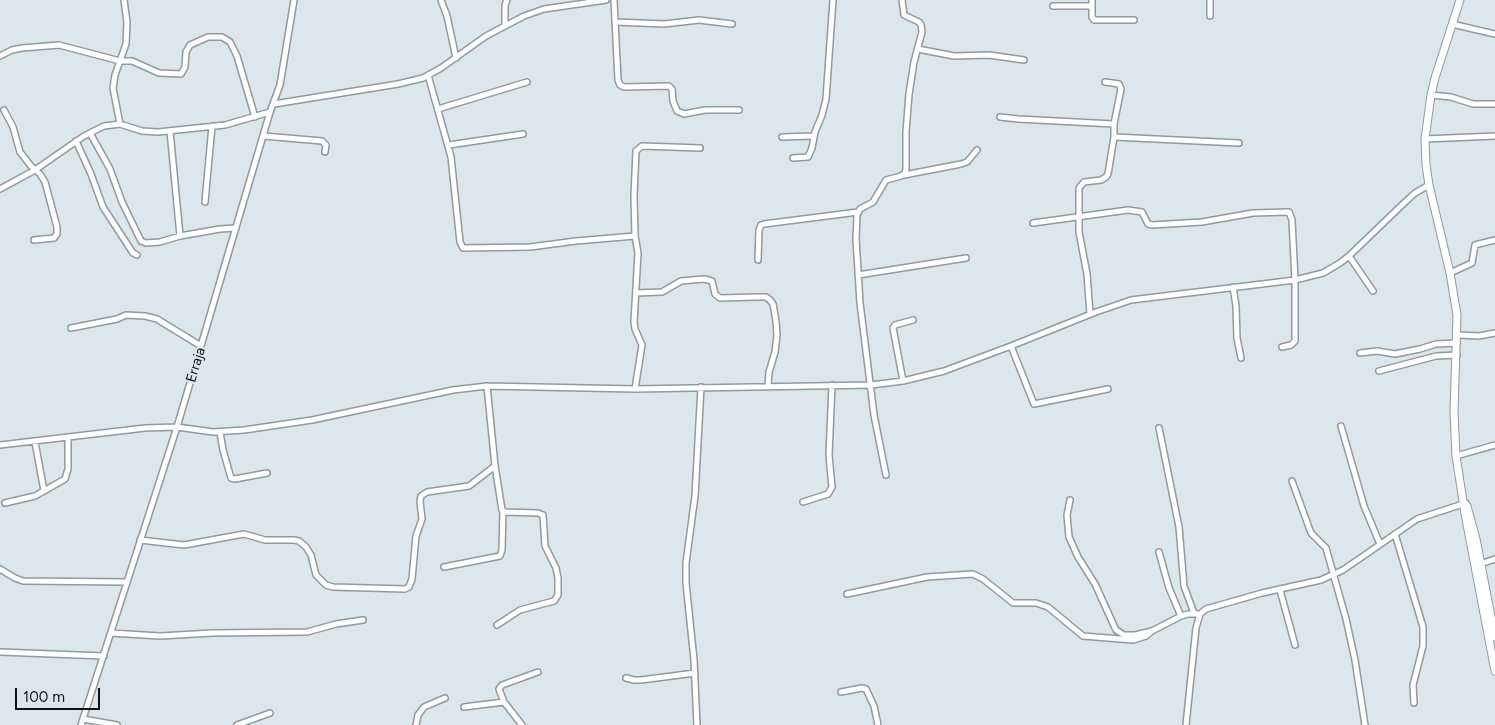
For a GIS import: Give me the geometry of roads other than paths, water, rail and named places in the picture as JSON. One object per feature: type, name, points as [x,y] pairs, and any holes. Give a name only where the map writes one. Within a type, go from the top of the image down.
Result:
[{"type":"main road","points":[[1460,0],[1431,95],[1425,139],[1429,185],[1450,274],[1457,314],[1454,412],[1456,456],[1462,494],[1476,539],[1478,564],[1495,671]]},
{"type":"main road","points":[[1478,564],[1493,618],[1495,637]]},
{"type":"street","points":[[120,124],[113,88],[115,75],[126,44],[127,22],[124,0]]},
{"type":"street","name":"Erraja","points":[[81,725],[177,427],[270,112],[280,85],[294,0]]},
{"type":"street","points":[[441,0],[447,16],[456,58]]},
{"type":"street","points":[[505,26],[505,5],[507,0]]},
{"type":"street","points":[[274,104],[398,84],[428,75],[456,58],[486,36],[534,12],[606,0]]},
{"type":"street","points":[[614,0],[618,80],[620,85],[624,87],[669,86],[672,89],[673,101],[677,111],[684,114],[704,110],[739,110]]},
{"type":"street","points":[[793,158],[808,157],[822,115],[826,99],[833,0]]},
{"type":"street","points":[[902,0],[904,15],[918,22],[922,28],[909,94],[906,169],[904,175]]},
{"type":"street","points":[[1210,0],[1210,16]]},
{"type":"street","points":[[1053,6],[1092,3],[1092,17],[1094,20],[1134,20]]},
{"type":"street","points":[[616,22],[664,24],[699,20],[732,24]]},
{"type":"street","points":[[1452,24],[1495,34]]},
{"type":"street","points":[[0,56],[16,49],[51,45],[67,47],[120,61],[132,61],[158,73],[180,74],[185,67],[186,52],[190,45],[208,37],[218,36],[230,42],[237,56],[255,117]]},
{"type":"street","points":[[918,49],[954,56],[989,55],[1024,60]]},
{"type":"street","points":[[428,75],[448,145],[455,184],[460,242],[463,248],[530,247],[635,236]]},
{"type":"street","points":[[438,109],[527,82]]},
{"type":"street","points":[[1090,314],[1087,274],[1079,232],[1079,188],[1084,182],[1101,180],[1108,174],[1114,137],[1114,124],[1121,89],[1119,84],[1105,82]]},
{"type":"street","points":[[1431,95],[1452,97],[1473,104],[1495,104]]},
{"type":"street","points":[[4,110],[13,127],[20,152],[45,182],[57,231],[54,238],[34,240]]},
{"type":"street","points":[[0,188],[18,181],[76,141],[104,126],[120,124],[150,132],[170,131],[212,126],[270,112]]},
{"type":"street","points":[[1000,117],[1114,124]]},
{"type":"street","points":[[205,202],[212,126]]},
{"type":"street","points":[[170,131],[180,236]]},
{"type":"street","points":[[90,133],[110,169],[122,202],[141,241],[146,243],[160,242],[180,236],[236,228]]},
{"type":"street","points":[[448,145],[523,134]]},
{"type":"street","points":[[264,136],[322,140],[326,144],[325,152]]},
{"type":"street","points":[[782,137],[814,136]]},
{"type":"street","points":[[1425,139],[1495,136]]},
{"type":"street","points":[[1114,137],[1239,143]]},
{"type":"street","points":[[76,141],[91,174],[102,207],[133,253],[137,256]]},
{"type":"street","points":[[635,388],[642,345],[634,326],[638,253],[635,236],[635,158],[637,149],[642,146],[700,148]]},
{"type":"street","points":[[758,260],[759,230],[761,225],[858,212],[873,202],[886,180],[961,164],[970,159],[977,150]]},
{"type":"street","points":[[0,445],[145,428],[177,427],[220,432],[283,425],[453,390],[487,386],[635,388],[871,385],[903,381],[944,371],[1090,314],[1144,297],[1295,280],[1323,273],[1349,256],[1415,193],[1429,185]]},
{"type":"street","points":[[1033,223],[1110,211],[1135,210],[1142,212],[1148,224],[1159,225],[1202,222],[1253,212],[1287,211],[1291,213],[1292,220],[1295,280],[1295,341],[1291,345],[1282,347]]},
{"type":"street","points":[[858,212],[856,239],[858,275],[877,434],[886,475]]},
{"type":"street","points":[[1450,274],[1472,263],[1475,245],[1495,240]]},
{"type":"street","points":[[1349,256],[1372,291]]},
{"type":"street","points":[[858,275],[966,258]]},
{"type":"street","points":[[636,293],[662,292],[681,281],[704,278],[712,281],[715,294],[720,298],[766,297],[773,304],[777,335],[776,352],[770,367],[768,386]]},
{"type":"street","points":[[1233,288],[1236,306],[1237,338],[1241,358]]},
{"type":"street","points":[[71,328],[126,316],[145,316],[157,320],[201,346]]},
{"type":"street","points":[[903,381],[893,328],[895,325],[913,320]]},
{"type":"street","points":[[1360,354],[1377,352],[1395,354],[1457,339],[1495,333]]},
{"type":"street","points":[[1011,346],[1034,404],[1108,389]]},
{"type":"street","points":[[1379,371],[1436,356],[1457,355]]},
{"type":"street","points":[[803,502],[828,494],[832,487],[829,455],[832,385]]},
{"type":"street","points":[[444,567],[500,556],[502,550],[503,512],[495,466],[487,386]]},
{"type":"street","points":[[697,725],[695,673],[686,583],[686,563],[696,496],[701,387]]},
{"type":"street","points":[[1341,426],[1364,506],[1380,544]]},
{"type":"street","points":[[1159,428],[1179,527],[1184,586],[1194,613]]},
{"type":"street","points":[[220,432],[231,478],[235,479],[267,473]]},
{"type":"street","points":[[5,503],[35,496],[67,477],[68,437]]},
{"type":"street","points":[[35,442],[44,491]]},
{"type":"street","points":[[1456,456],[1495,444]]},
{"type":"street","points":[[140,540],[184,545],[248,534],[265,540],[294,540],[306,547],[311,555],[316,574],[326,585],[333,587],[404,589],[409,587],[412,580],[416,535],[422,518],[421,496],[424,492],[469,486],[495,466]]},
{"type":"street","points":[[1292,482],[1311,533],[1326,548],[1351,643],[1365,725]]},
{"type":"street","points":[[1070,500],[1067,515],[1069,537],[1078,557],[1095,584],[1116,630],[1124,635],[1136,635],[1152,630],[1181,616],[1194,613],[1200,614]]},
{"type":"street","points":[[1186,725],[1196,628],[1200,614],[1206,609],[1262,593],[1310,584],[1333,576],[1417,519],[1465,503]]},
{"type":"street","points":[[497,625],[520,610],[554,601],[558,591],[557,574],[545,546],[543,515],[538,513],[503,512]]},
{"type":"street","points":[[1395,534],[1423,627],[1423,646],[1413,685],[1414,703]]},
{"type":"street","points":[[1159,552],[1169,588],[1181,616]]},
{"type":"street","points":[[1478,564],[1495,559]]},
{"type":"street","points":[[0,569],[14,578],[23,581],[127,582]]},
{"type":"street","points":[[847,594],[927,577],[973,574],[983,578],[1013,603],[1036,603],[1048,607],[1083,636],[1133,640],[1146,636],[1152,630]]},
{"type":"street","points":[[1280,590],[1295,645]]},
{"type":"street","points":[[111,633],[160,636],[212,633],[307,632],[336,624],[363,620]]},
{"type":"street","points":[[0,652],[104,656]]},
{"type":"street","points":[[522,725],[504,702],[499,689],[502,685],[538,672]]},
{"type":"street","points":[[626,678],[641,680],[695,673]]},
{"type":"street","points":[[841,692],[862,688],[866,690],[874,706],[878,725]]},
{"type":"street","points":[[416,725],[418,715],[424,706],[446,698]]},
{"type":"street","points":[[464,707],[504,702]]},
{"type":"street","points":[[237,725],[270,713]]},
{"type":"street","points":[[84,719],[117,725]]}]
